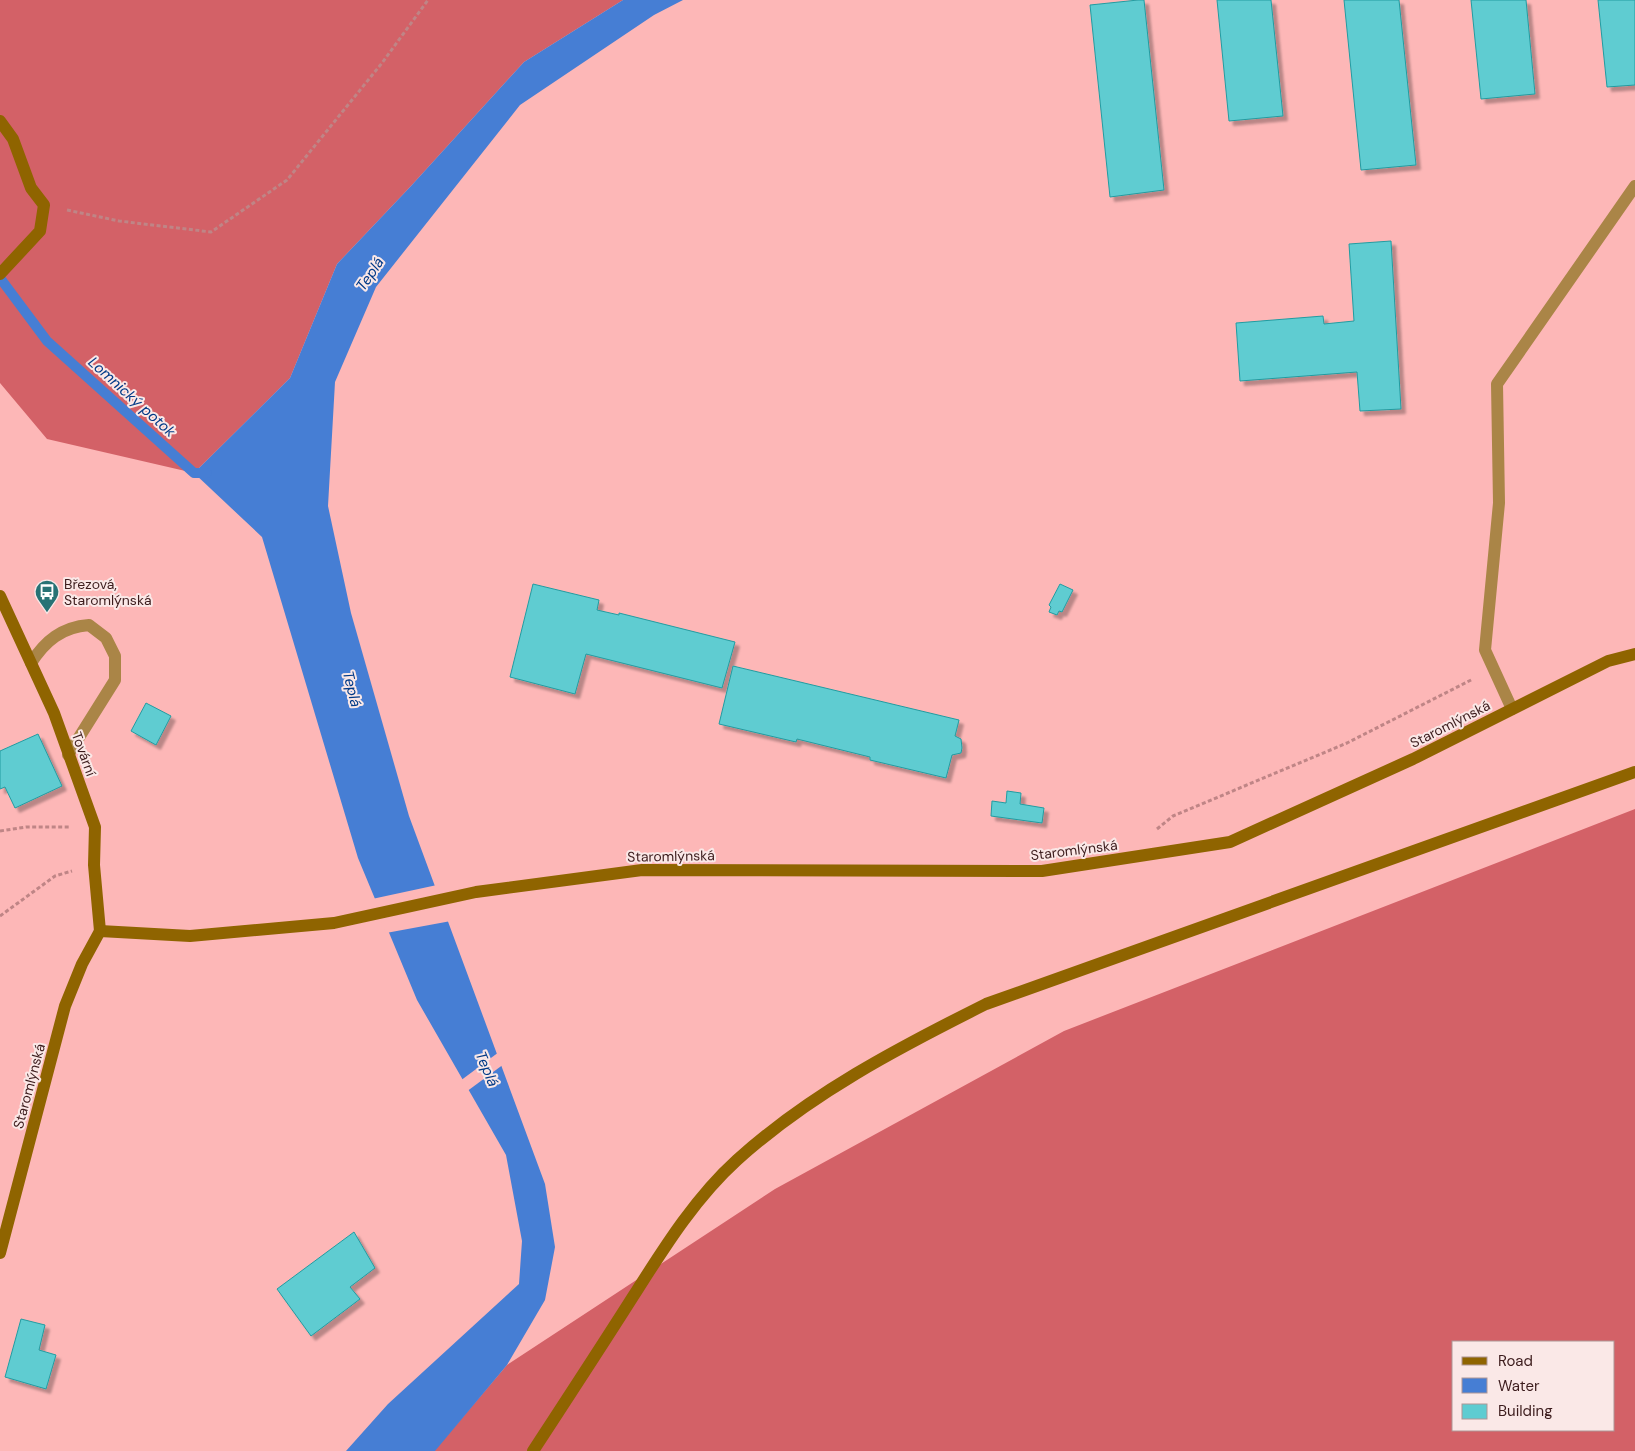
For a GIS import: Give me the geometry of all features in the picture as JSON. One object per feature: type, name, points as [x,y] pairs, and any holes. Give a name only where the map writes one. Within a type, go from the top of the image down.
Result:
[{"type":"street","points":[[0,121],[13,139],[31,188],[44,205],[40,232],[0,274]]},
{"type":"street","name":"Tovární","points":[[0,596],[54,713],[95,826],[94,865],[100,931]]},
{"type":"street","name":"Staromlýnská","points":[[0,1253],[66,1006],[82,964],[100,931],[190,936],[334,923],[476,892],[642,870],[1042,871],[1230,842],[1413,759],[1608,661],[1635,654]]},
{"type":"street","points":[[534,1451],[657,1259],[700,1198],[736,1160],[779,1125],[825,1092],[913,1041],[986,1004],[1635,772]]},
{"type":"lane","points":[[1512,710],[1485,650],[1499,503],[1497,384],[1635,186]]},
{"type":"lane","points":[[31,663],[40,648],[58,634],[75,626],[89,625],[106,638],[115,656],[115,680],[68,755]]},
{"type":"path","points":[[44,205],[119,221],[210,232],[287,180],[382,63],[428,0]]},
{"type":"path","points":[[1150,835],[1173,816],[1347,743],[1494,669]]},
{"type":"path","points":[[0,831],[26,827],[95,826]]},
{"type":"path","points":[[0,916],[55,876],[94,865]]},
{"type":"shaded area","points":[[0,0],[623,0],[524,62],[337,264],[290,378],[194,473],[47,439],[0,383]]},
{"type":"shaded area","points":[[1635,809],[1635,1451],[434,1451],[507,1365],[775,1189],[1064,1031]]},
{"type":"water","name":"Teplá","points":[[623,0],[683,0],[654,15],[520,105],[376,287],[335,382],[328,506],[351,613],[409,816],[545,1184],[555,1247],[545,1300],[507,1365],[435,1451],[346,1451],[388,1404],[519,1284],[522,1241],[506,1155],[417,1000],[358,858],[262,537],[194,473],[290,378],[337,264],[524,62]]},
{"type":"pier","points":[[437,885],[451,921],[386,933],[372,899]]},
{"type":"pier","points":[[499,1052],[504,1064],[466,1092],[460,1081]]},
{"type":"building","points":[[1144,0],[1164,190],[1110,197],[1090,5]]},
{"type":"building","points":[[1217,0],[1271,0],[1283,116],[1229,121]]},
{"type":"building","points":[[1344,0],[1399,0],[1416,165],[1361,170]]},
{"type":"building","points":[[1471,0],[1526,0],[1535,94],[1481,99]]},
{"type":"building","points":[[1598,0],[1635,0],[1635,85],[1607,87]]},
{"type":"building","points":[[1391,241],[1401,409],[1360,411],[1357,372],[1240,381],[1236,323],[1323,316],[1324,324],[1354,321],[1349,244]]},
{"type":"building","points":[[533,584],[599,600],[597,610],[619,615],[619,613],[735,642],[722,688],[586,654],[575,694],[510,677]]},
{"type":"building","points":[[1060,584],[1073,590],[1062,612],[1059,611],[1057,615],[1049,612],[1051,607],[1049,605]]},
{"type":"building","points":[[733,666],[959,720],[955,736],[961,739],[961,753],[952,755],[946,778],[870,760],[870,757],[797,739],[796,742],[719,724]]},
{"type":"building","points":[[146,703],[171,716],[156,745],[131,731]]},
{"type":"building","points":[[38,734],[62,786],[15,808],[5,787],[0,789],[0,751]]},
{"type":"building","points":[[1007,791],[1021,793],[1020,804],[1044,808],[1042,823],[991,816],[992,801],[1006,803]]},
{"type":"building","points":[[354,1232],[375,1268],[350,1287],[360,1299],[311,1336],[277,1289]]},
{"type":"building","points":[[21,1319],[45,1325],[39,1350],[56,1355],[46,1389],[5,1377]]},
{"type":"waterway","name":"Lomnický potok","points":[[0,278],[47,341],[194,473],[207,473]]},
{"type":"place","name":"Březová, Staromlýnská","points":[[47,613]]}]
